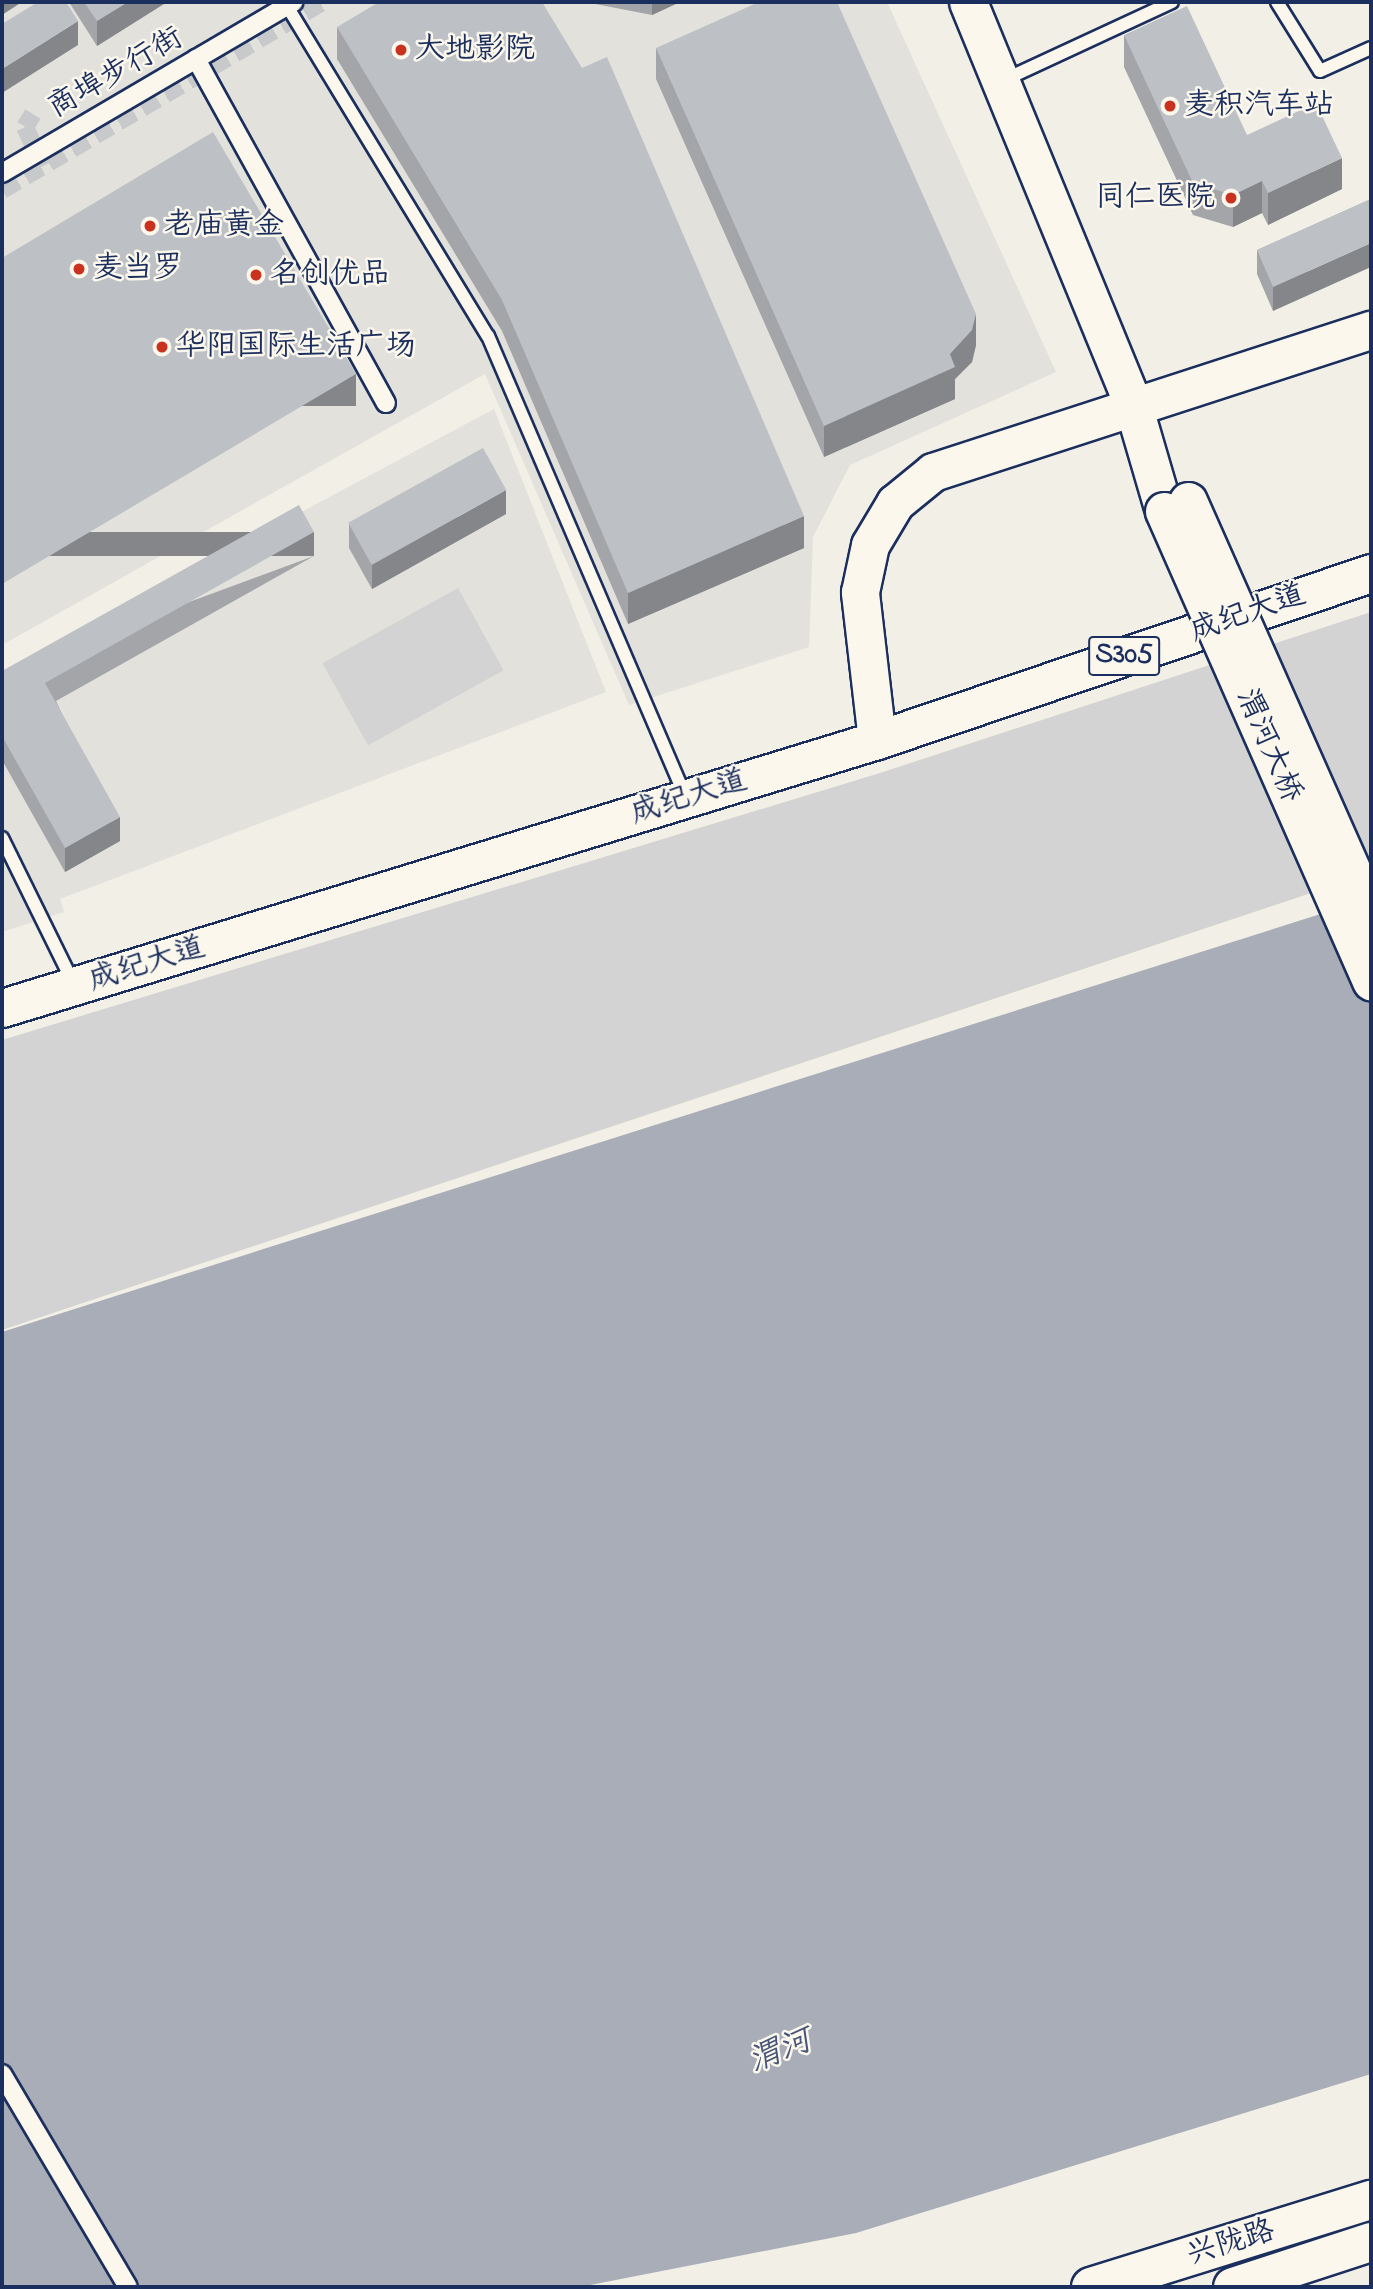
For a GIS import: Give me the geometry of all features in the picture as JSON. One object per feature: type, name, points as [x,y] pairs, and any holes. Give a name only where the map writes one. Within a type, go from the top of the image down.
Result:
[{"type":"highway","name":"兴陇路","points":[[1091,2287],[1371,2200]]},
{"type":"highway","name":"兴陇路","points":[[1233,2287],[1371,2242]]},
{"type":"main road","points":[[968,2],[1176,506]]},
{"type":"main road","points":[[877,740],[860,593],[870,545],[895,503],[933,472],[1371,330]]},
{"type":"main road","name":"渭河大桥","points":[[1176,506],[1371,913]]},
{"type":"main road","name":"渭河大桥","points":[[1176,506],[1371,981]]},
{"type":"main road","name":"成纪大道","points":[[2,1008],[877,740],[1371,573]]},
{"type":"street","name":"商埠步行街","points":[[2,173],[291,4]]},
{"type":"street","points":[[196,59],[386,403]]},
{"type":"street","points":[[2,2074],[128,2287]]},
{"type":"lane","points":[[1001,82],[1172,2]]},
{"type":"lane","points":[[1277,2],[1320,71],[1371,48]]},
{"type":"lane","points":[[291,4],[488,337],[686,799]]},
{"type":"lane","points":[[2,838],[76,987]]},
{"type":"shaded area","points":[[2,2],[887,2],[1056,372],[850,465],[813,537],[809,647],[629,705],[485,374],[2,645]]},
{"type":"shaded area","points":[[494,409],[606,692],[60,899],[64,912],[2,932],[2,672]]},
{"type":"shaded area","points":[[458,588],[504,670],[368,745],[322,663]]},
{"type":"shaded area","points":[[1371,612],[1371,873],[2,1330],[2,1040],[880,773]]},
{"type":"water","name":"渭河","points":[[1371,898],[1371,2074],[856,2233],[580,2287],[2,2287],[2,1332]]},
{"type":"building","points":[[38,2],[66,2],[78,21],[2,69],[2,24]]},
{"type":"building","points":[[84,2],[128,2],[97,21]]},
{"type":"building","points":[[379,2],[542,2],[582,68],[607,57],[804,516],[628,593],[502,300],[337,27]]},
{"type":"building","points":[[759,2],[837,2],[976,314],[972,330],[950,354],[955,367],[824,426],[656,48]]},
{"type":"building","points":[[1187,6],[1247,135],[1316,103],[1342,158],[1268,193],[1262,181],[1233,195],[1193,183],[1124,35]]},
{"type":"building","name":"华阳国际生活广场","points":[[213,132],[356,374],[2,584],[2,258]]},
{"type":"building","points":[[1371,199],[1371,243],[1273,287],[1257,250]]},
{"type":"building","points":[[483,448],[506,490],[372,565],[348,523]]},
{"type":"building","points":[[299,505],[314,532],[45,683],[120,817],[65,848],[2,736],[2,671]]},
{"type":"tunnel","points":[[2,190],[323,2]]},
{"type":"tunnel","points":[[33,114],[25,127],[43,166]]},
{"type":"place","name":"大地影院","points":[[401,50]]},
{"type":"place","name":"麦积汽车站","points":[[1170,106]]},
{"type":"place","name":"同仁医院","points":[[1231,198]]},
{"type":"place","name":"老庙黄金","points":[[150,226]]},
{"type":"place","name":"麦当罗","points":[[79,269]]},
{"type":"place","name":"名创优品","points":[[256,275]]},
{"type":"place","name":"华阳国际生活广场","points":[[162,347]]}]
